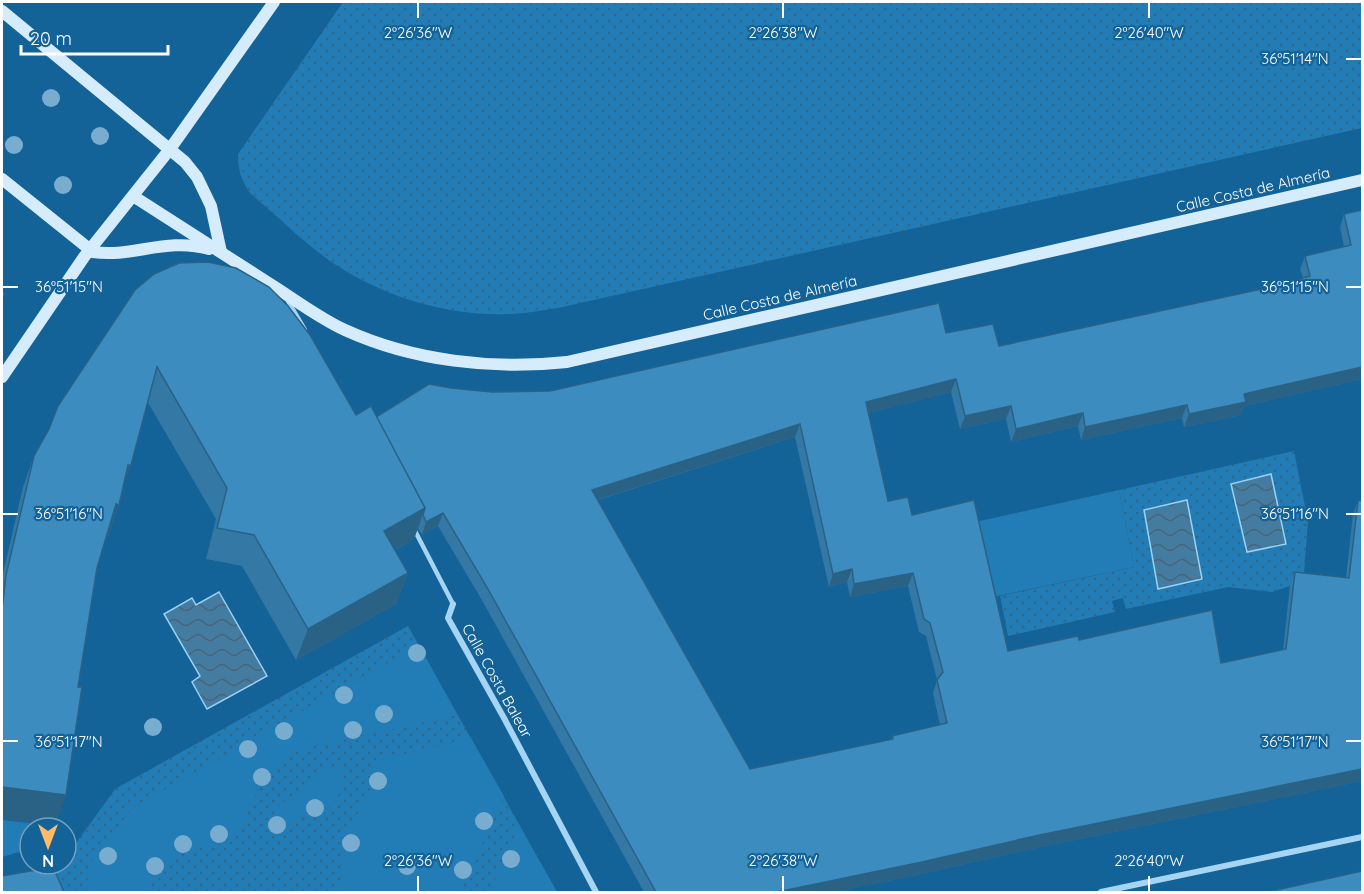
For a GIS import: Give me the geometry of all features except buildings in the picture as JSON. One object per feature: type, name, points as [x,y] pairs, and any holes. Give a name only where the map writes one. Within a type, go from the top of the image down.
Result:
[{"type":"street","points":[[2,377],[89,250],[170,149],[274,2]]},
{"type":"street","points":[[2,11],[185,162],[194,172],[211,206],[221,252]]},
{"type":"street","points":[[2,179],[89,250]]},
{"type":"street","name":"Calle Costa de Almería","points":[[133,196],[327,321],[361,337],[409,352],[459,361],[534,365],[567,362],[1362,180]]},
{"type":"street","name":"Calle Costa de Almería","points":[[89,250],[107,253],[182,244],[221,252]]},
{"type":"street","name":"Calle Costa Balear","points":[[453,604],[448,618],[596,892]]},
{"type":"street","points":[[1101,892],[1362,837]]},
{"type":"lane","points":[[284,293],[307,333]]},
{"type":"lane","name":"Calle Costa Balear","points":[[411,525],[453,604]]},
{"type":"shaded area","points":[[343,2],[1362,2],[1362,128],[558,308],[513,314],[464,312],[417,302],[350,274],[299,236],[250,193],[242,179],[238,154]]},
{"type":"shaded area","points":[[1294,451],[1308,521],[1303,587],[1290,586],[1272,592],[1228,587],[1126,609],[1123,598],[1112,601],[1115,612],[1008,636],[1000,596],[1134,567],[1119,490]]},
{"type":"shaded area","points":[[1119,490],[1134,567],[988,598],[971,523]]},
{"type":"shaded area","points":[[408,626],[557,892],[56,892],[53,876],[78,876],[78,840],[115,789]]},
{"type":"shaded area","points":[[419,645],[457,715],[301,749],[285,759],[266,778],[242,825],[231,837],[179,856],[147,892],[87,892],[88,867],[132,808]]},
{"type":"shaded area","points":[[471,738],[504,796],[460,892],[335,892],[343,873],[346,834],[369,795],[373,761]]},
{"type":"shaded area","points":[[331,767],[342,771],[344,783],[339,794],[323,814],[321,816],[301,813],[294,817],[282,833],[273,835],[269,831],[274,813],[280,804],[298,792],[303,784]]},
{"type":"shaded area","points":[[2,820],[18,822],[18,852],[2,857]]},
{"type":"shaded area","points":[[519,825],[557,892],[489,892]]},
{"type":"water","points":[[1271,474],[1286,544],[1247,552],[1231,484]]},
{"type":"water","points":[[1187,500],[1202,579],[1158,589],[1144,510]]},
{"type":"water","points":[[219,592],[267,676],[207,709],[192,682],[200,676],[164,614],[192,598],[196,605]]}]
